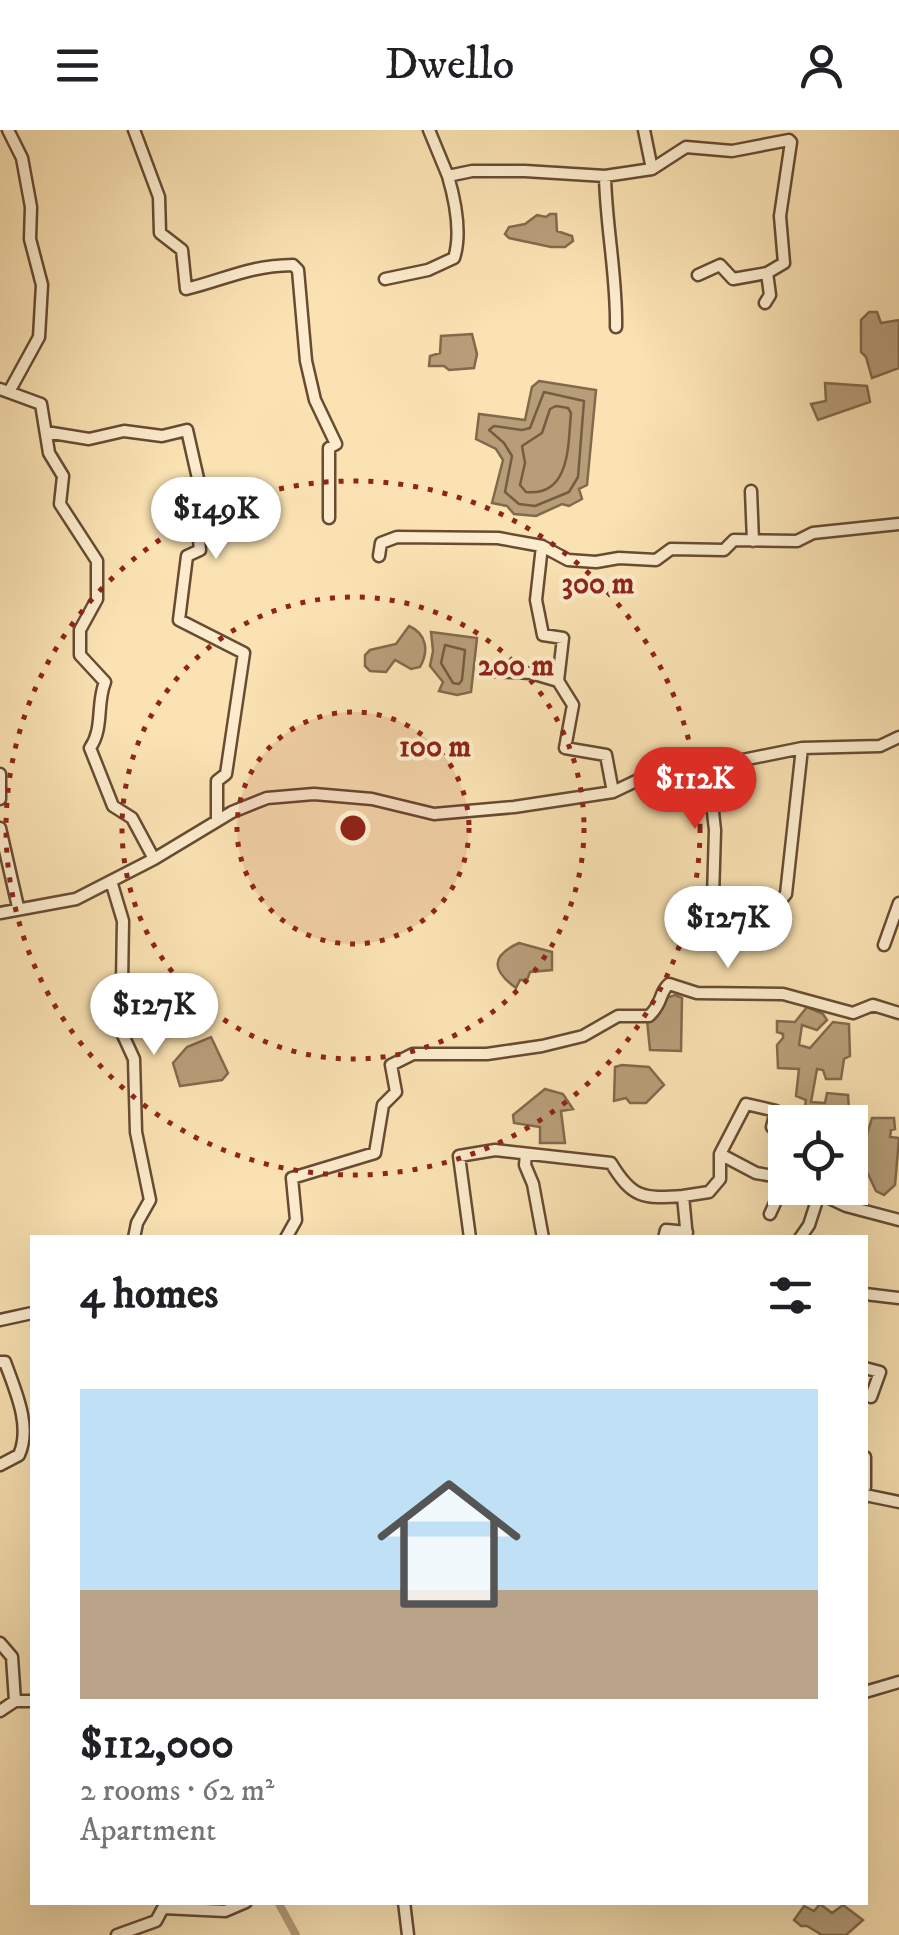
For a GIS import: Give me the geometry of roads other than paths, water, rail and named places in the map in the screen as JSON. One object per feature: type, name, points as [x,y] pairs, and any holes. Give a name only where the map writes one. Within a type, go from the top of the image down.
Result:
[{"type":"street","points":[[8,130],[22,158],[31,207],[30,240],[42,284],[39,336],[5,390],[41,404],[49,453],[63,476],[60,504],[97,561],[97,600],[80,630],[80,655],[105,682],[98,700],[98,735],[90,748],[113,806],[132,818],[154,860]]},
{"type":"street","points":[[134,130],[159,197],[160,233],[182,250],[186,289],[264,266],[293,266],[298,270],[309,374],[315,400],[336,444],[329,448],[329,518]]},
{"type":"street","points":[[386,279],[428,270],[454,258],[458,248],[455,199],[429,130]]},
{"type":"street","points":[[644,130],[652,169]]},
{"type":"street","points":[[448,176],[472,171],[525,170],[605,176],[652,169],[686,148],[732,151],[762,147],[774,135],[792,142],[780,216],[784,263],[767,273],[733,279],[720,265],[698,275]]},
{"type":"street","points":[[605,176],[616,327]]},
{"type":"street","points":[[764,303],[770,296],[767,273]]},
{"type":"street","points":[[46,432],[89,439],[124,431],[162,436],[188,430],[198,482],[200,550],[187,556],[179,620],[244,654],[226,774],[217,781],[217,822]]},
{"type":"street","points":[[751,491],[753,540]]},
{"type":"street","points":[[379,556],[380,543],[397,537],[498,538],[542,546],[568,560],[656,560],[671,549],[724,550],[734,540],[797,541],[813,533],[899,524]]},
{"type":"street","points":[[542,546],[536,600],[543,635],[563,638],[558,680],[573,705],[565,748],[606,755],[614,792]]},
{"type":"street","points":[[494,671],[531,673],[558,680]]},
{"type":"street","points":[[0,913],[76,899],[266,798],[314,794],[372,798],[434,814],[514,807],[614,792],[659,770],[708,767],[802,748],[880,746],[899,737]]},
{"type":"street","points":[[771,912],[786,894],[802,748]]},
{"type":"street","points":[[708,767],[715,830],[713,896]]},
{"type":"street","points":[[0,774],[0,798]]},
{"type":"street","points":[[0,828],[18,907]]},
{"type":"street","points":[[111,881],[123,921],[117,1022],[134,1060],[136,1132],[150,1200],[137,1222],[135,1235]]},
{"type":"street","points":[[884,944],[899,903]]},
{"type":"street","points":[[288,1235],[296,1220],[292,1178],[375,1153],[383,1105],[396,1092],[390,1065],[413,1054],[488,1054],[584,1036],[618,1016],[649,1016],[660,1005],[663,990],[669,984],[697,993],[784,994],[853,1013],[873,1005],[899,1013]]},
{"type":"street","points":[[470,1235],[459,1156],[495,1150],[610,1163],[626,1187],[653,1198],[684,1196],[708,1192],[720,1179],[720,1154],[746,1104],[768,1109]]},
{"type":"street","points":[[526,1154],[524,1165],[533,1184],[542,1235]]},
{"type":"street","points":[[720,1154],[768,1176]]},
{"type":"street","points":[[665,1235],[666,1230],[687,1235],[684,1196]]},
{"type":"street","points":[[770,1214],[774,1205]]},
{"type":"street","points":[[802,1235],[809,1225],[813,1205]]},
{"type":"street","points":[[844,1205],[899,1220]]},
{"type":"street","points":[[868,1294],[899,1298]]},
{"type":"street","points":[[0,1320],[30,1313]]},
{"type":"street","points":[[0,1362],[5,1362],[16,1390],[25,1439],[19,1455],[0,1465]]},
{"type":"street","points":[[868,1369],[880,1372],[871,1397]]},
{"type":"street","points":[[868,1496],[899,1502]]},
{"type":"street","points":[[0,1643],[12,1657],[14,1702]]},
{"type":"street","points":[[868,1691],[899,1682]]},
{"type":"street","points":[[0,1712],[14,1702],[30,1701]]},
{"type":"street","points":[[116,1935],[156,1922],[163,1908],[225,1911],[239,1905]]},
{"type":"street","points":[[404,1905],[408,1935]]},
{"type":"water","points":[[556,214],[557,231],[572,236],[573,241],[565,247],[509,238],[505,234],[509,227]]},
{"type":"water","points":[[869,312],[877,312],[881,323],[899,320],[899,368],[872,378],[861,352],[861,320]]},
{"type":"water","points":[[472,334],[477,354],[474,368],[449,370],[429,366],[430,356],[440,353],[441,336]]},
{"type":"water","points":[[539,381],[596,390],[587,485],[579,489],[582,499],[569,506],[562,504],[536,516],[514,514],[507,506],[492,503],[503,460],[496,449],[476,439],[479,414],[525,420],[532,387]]},
{"type":"water","points":[[825,383],[867,386],[870,402],[818,420],[811,404],[826,401]]},
{"type":"water","points":[[409,626],[425,644],[420,667],[411,669],[395,660],[386,672],[370,671],[365,666],[365,655],[370,650],[396,644]]},
{"type":"water","points":[[431,632],[477,638],[471,692],[457,695],[439,691],[443,682],[430,666]]},
{"type":"water","points":[[519,943],[552,952],[552,970],[530,972],[527,980],[520,980],[516,988],[498,965],[502,954]]},
{"type":"water","points":[[666,998],[682,998],[681,1051],[650,1050],[647,1020],[657,1017]]},
{"type":"water","points":[[807,1007],[827,1020],[817,1030],[802,1025],[799,1045],[810,1048],[833,1022],[849,1024],[850,1056],[844,1059],[841,1079],[826,1079],[823,1070],[817,1069],[811,1102],[825,1103],[827,1093],[848,1095],[849,1105],[805,1105],[806,1100],[796,1096],[799,1069],[778,1068],[777,1045],[783,1034],[777,1032],[777,1021],[795,1022]]},
{"type":"water","points":[[211,1037],[228,1073],[222,1080],[180,1086],[173,1063],[187,1047]]},
{"type":"water","points":[[615,1067],[649,1067],[664,1085],[646,1103],[630,1103],[626,1098],[614,1101]]},
{"type":"water","points":[[545,1089],[563,1094],[573,1109],[561,1111],[565,1143],[540,1143],[540,1127],[514,1123],[513,1115]]},
{"type":"water","points":[[872,1118],[894,1118],[895,1129],[890,1137],[899,1138],[895,1185],[884,1195],[876,1191],[868,1174],[868,1131]]},
{"type":"water","points":[[821,1905],[832,1913],[843,1905],[863,1920],[846,1935],[822,1935],[794,1920],[804,1906],[814,1911]]},
{"type":"waterway","points":[[280,1905],[296,1935]]}]
